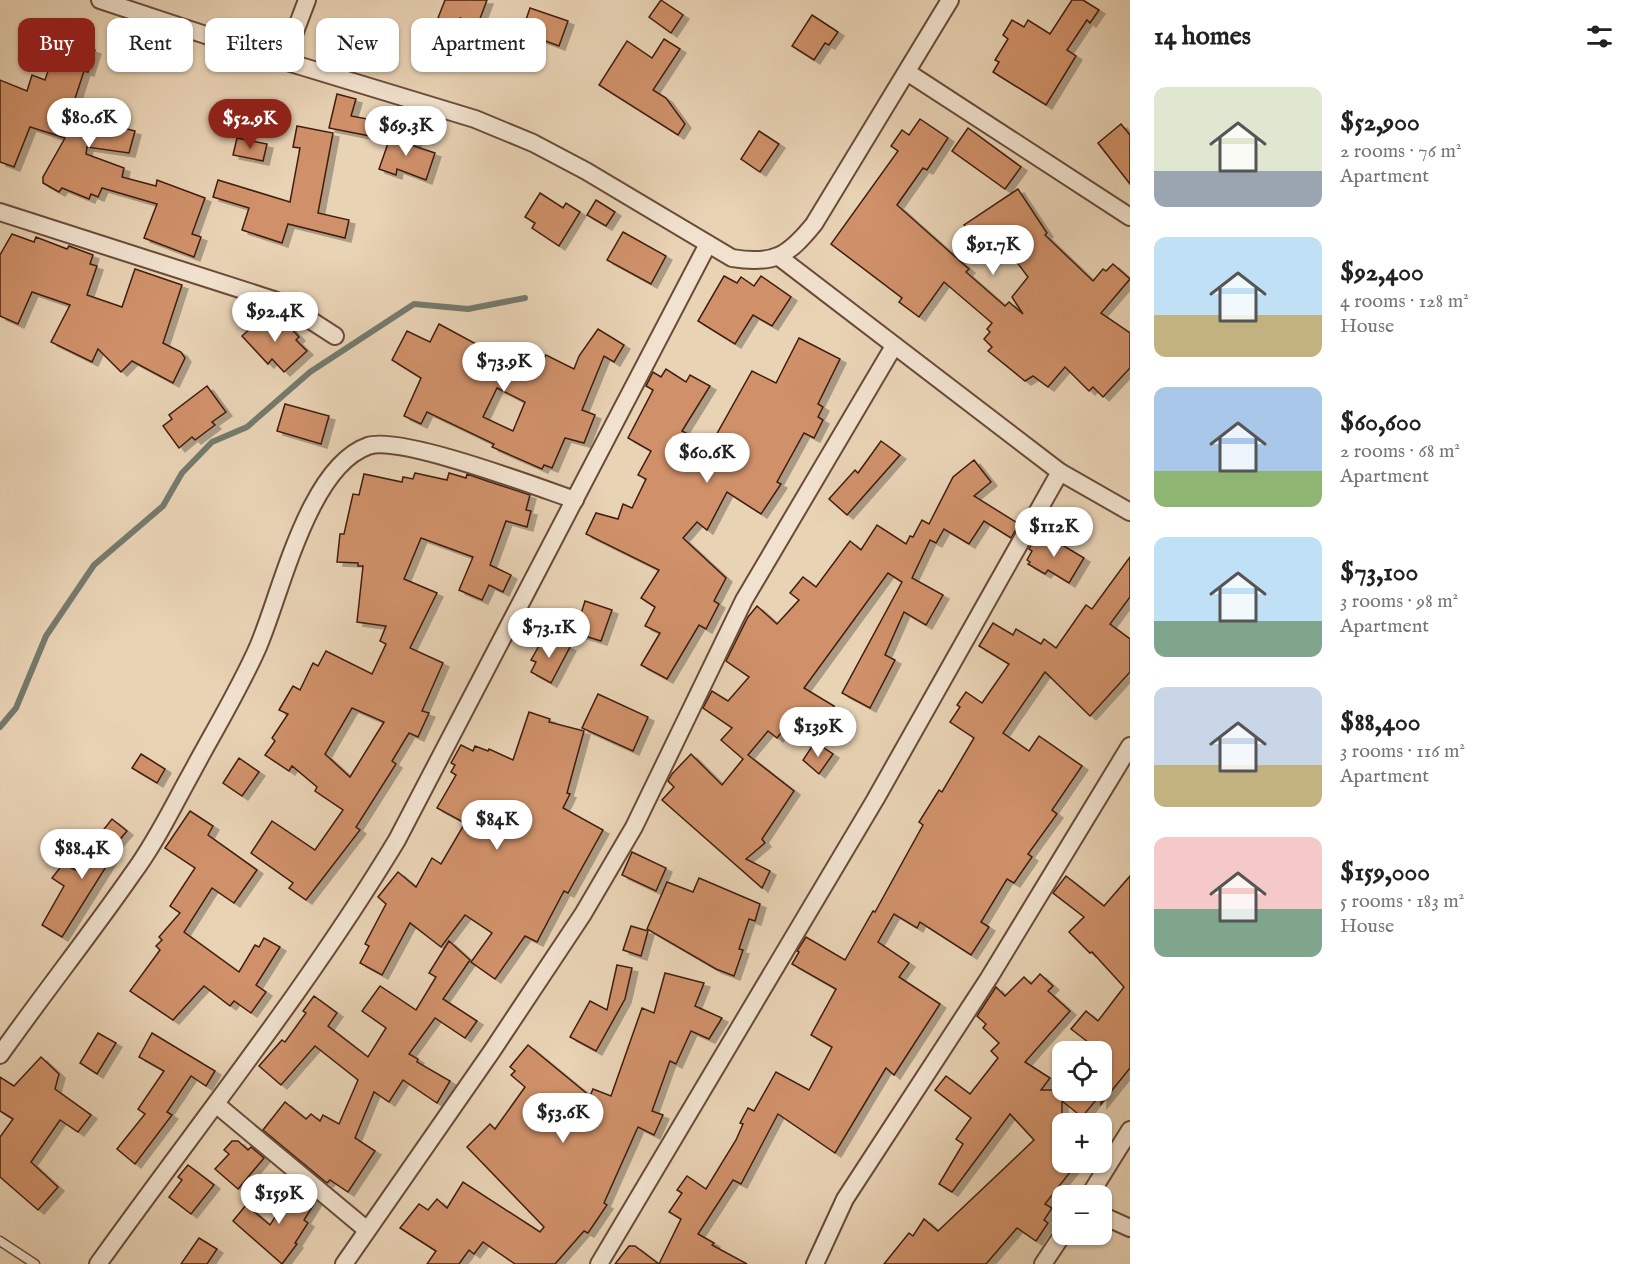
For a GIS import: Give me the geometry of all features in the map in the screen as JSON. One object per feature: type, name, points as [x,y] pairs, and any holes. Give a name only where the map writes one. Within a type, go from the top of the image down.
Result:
[{"type":"street","points":[[100,0],[205,35]]},
{"type":"street","points":[[300,18],[307,0]]},
{"type":"street","points":[[304,67],[475,119],[533,143],[648,206],[732,258],[758,262],[779,257],[798,243],[814,224],[950,0]]},
{"type":"street","points":[[907,72],[1130,217]]},
{"type":"street","points":[[0,212],[274,300],[304,315],[335,336]]},
{"type":"street","points":[[98,1264],[159,1179],[217,1105],[324,956],[397,840],[708,244]]},
{"type":"street","points":[[779,257],[1060,472],[1130,512]]},
{"type":"street","points":[[344,1264],[492,1051],[583,914],[634,827],[744,600],[894,346]]},
{"type":"street","points":[[0,1055],[148,849],[243,679],[258,647],[302,529],[316,500],[334,474],[355,452],[370,445],[387,443],[474,465],[575,500]]},
{"type":"street","points":[[599,1264],[875,800],[1060,472]]},
{"type":"street","points":[[815,1264],[845,1199],[989,978],[1130,746]]},
{"type":"street","points":[[217,1105],[367,1230]]},
{"type":"street","points":[[1096,1185],[1130,1130]]},
{"type":"street","points":[[1112,1220],[1130,1228]]},
{"type":"street","points":[[1043,1264],[1056,1245]]},
{"type":"lane","points":[[0,1241],[35,1264]]},
{"type":"building","points":[[445,0],[487,0],[480,18],[438,18]]},
{"type":"building","points":[[661,0],[683,15],[671,33],[649,17]]},
{"type":"building","points":[[1072,0],[1083,0],[1099,10],[1090,23],[1087,20],[1067,50],[1076,56],[1046,105],[993,72],[999,62],[995,60],[1008,39],[1003,35],[1012,20],[1024,27],[1028,20],[1050,34]]},
{"type":"building","points":[[530,8],[568,21],[559,46],[546,41],[546,18],[527,18]]},
{"type":"building","points":[[812,15],[838,32],[829,45],[825,43],[814,60],[792,46]]},
{"type":"building","points":[[664,39],[680,49],[653,90],[666,98],[685,124],[678,135],[599,85],[627,41],[652,58]]},
{"type":"building","points":[[48,72],[84,72],[70,114],[135,131],[129,153],[87,147],[86,154],[124,168],[122,177],[156,186],[157,180],[205,198],[192,234],[201,237],[194,257],[144,238],[157,204],[102,188],[98,197],[91,194],[89,199],[62,188],[59,192],[43,183],[43,177],[65,138],[30,127],[14,167],[0,162],[0,80],[27,91],[32,75],[45,80]]},
{"type":"building","points":[[337,94],[356,99],[351,116],[373,120],[370,136],[329,128]]},
{"type":"building","points":[[920,119],[948,138],[927,170],[923,168],[897,205],[969,269],[966,272],[1005,306],[1009,302],[1023,314],[1012,297],[1028,277],[997,236],[979,248],[964,225],[1018,189],[1047,233],[1045,235],[1093,281],[1103,269],[1106,271],[1113,264],[1130,279],[1101,313],[1130,333],[1130,368],[1103,397],[1093,387],[1089,391],[1065,367],[1048,387],[1033,376],[1025,381],[988,351],[992,347],[984,339],[990,332],[987,329],[992,323],[944,282],[919,317],[899,302],[902,298],[831,244],[898,151],[891,146],[902,130],[909,135]]},
{"type":"building","points":[[1121,124],[1130,135],[1130,184],[1098,143]]},
{"type":"building","points":[[297,126],[333,133],[318,213],[349,220],[345,238],[288,224],[282,243],[242,230],[249,208],[213,197],[218,180],[290,202],[300,148],[293,147]]},
{"type":"building","points":[[968,128],[1021,167],[1005,189],[952,151]]},
{"type":"building","points":[[759,131],[779,144],[760,172],[741,159]]},
{"type":"building","points":[[392,132],[416,140],[414,146],[435,153],[426,180],[397,169],[396,175],[379,169]]},
{"type":"building","points":[[237,138],[267,144],[263,161],[233,155]]},
{"type":"building","points":[[540,193],[563,208],[566,203],[580,212],[559,246],[532,228],[535,223],[525,217]]},
{"type":"building","points":[[596,200],[615,212],[606,226],[587,215]]},
{"type":"building","points":[[623,232],[666,256],[651,284],[607,260]]},
{"type":"building","points":[[12,234],[34,242],[36,237],[67,249],[69,246],[93,255],[90,264],[97,266],[87,295],[122,307],[135,269],[182,285],[163,343],[181,352],[185,358],[173,383],[132,361],[121,372],[98,349],[92,362],[51,342],[70,305],[32,292],[18,324],[0,316],[0,255]]},
{"type":"building","points":[[724,276],[737,283],[741,277],[754,286],[761,276],[791,297],[772,326],[753,315],[735,344],[698,321]]},
{"type":"building","points":[[265,315],[281,332],[288,325],[299,337],[296,340],[307,351],[284,372],[272,359],[268,364],[242,336]]},
{"type":"building","points":[[439,324],[535,376],[546,355],[574,369],[579,356],[598,329],[624,345],[614,362],[604,356],[582,410],[595,415],[584,443],[565,438],[552,468],[544,465],[542,469],[492,447],[494,444],[427,412],[421,424],[404,416],[421,378],[392,360],[407,331],[430,342]],"holes":[[[497,388],[525,402],[513,431],[483,417]]]},
{"type":"building","points":[[799,338],[840,359],[818,404],[823,407],[818,417],[823,420],[814,438],[804,433],[777,482],[781,484],[761,514],[727,492],[707,530],[697,522],[683,538],[726,578],[714,601],[719,604],[706,629],[699,625],[667,679],[641,665],[660,633],[645,626],[655,607],[641,598],[659,570],[586,534],[596,513],[618,519],[623,504],[632,508],[646,479],[638,475],[651,451],[628,438],[653,390],[646,386],[653,372],[661,377],[666,369],[686,382],[690,375],[710,386],[682,431],[710,446],[752,371],[776,383]]},
{"type":"building","points":[[207,386],[226,412],[212,422],[215,425],[195,440],[192,437],[179,448],[163,426],[172,419],[169,415]]},
{"type":"building","points":[[285,404],[329,416],[321,444],[277,431]]},
{"type":"building","points":[[881,441],[900,455],[847,515],[829,499],[855,470],[858,473]]},
{"type":"building","points":[[974,460],[991,482],[974,496],[1019,524],[1011,538],[984,521],[969,544],[944,529],[936,543],[930,540],[912,578],[943,595],[926,625],[904,612],[885,655],[895,660],[870,708],[842,693],[902,582],[888,573],[804,688],[834,706],[821,729],[796,715],[777,738],[768,731],[748,755],[794,791],[762,839],[765,843],[746,859],[770,871],[762,888],[662,800],[674,787],[668,781],[672,774],[691,754],[722,785],[743,759],[721,740],[732,728],[703,708],[712,691],[728,701],[749,677],[726,661],[748,617],[757,606],[777,624],[799,600],[790,593],[803,577],[816,587],[850,541],[861,550],[877,525],[906,544],[910,536],[913,537],[922,520],[929,524],[953,477]]},
{"type":"building","points":[[415,473],[447,480],[449,473],[466,478],[467,474],[530,495],[526,510],[531,511],[527,527],[506,521],[490,565],[511,575],[503,592],[489,585],[482,600],[459,590],[473,557],[421,538],[404,579],[437,593],[410,648],[443,663],[422,711],[429,713],[418,737],[409,733],[392,761],[396,764],[356,827],[360,830],[306,900],[289,888],[293,883],[251,853],[272,821],[315,850],[343,810],[315,791],[317,787],[292,766],[289,771],[265,755],[275,741],[272,738],[288,714],[279,710],[293,686],[300,690],[313,663],[318,666],[326,651],[372,674],[386,644],[380,641],[386,626],[357,622],[363,566],[358,566],[358,563],[337,562],[340,534],[344,534],[353,494],[359,495],[364,474],[402,482],[403,477],[413,479]],"holes":[[[352,708],[384,722],[350,777],[325,754]]]},
{"type":"building","points":[[1039,531],[1084,558],[1069,583],[1048,570],[1045,574],[1028,564],[1030,562],[1027,560],[1032,551],[1029,549]]},
{"type":"building","points":[[1130,557],[1130,597],[1110,624],[1130,639],[1130,672],[1090,716],[1045,672],[1003,733],[1029,751],[1039,736],[1082,766],[1052,810],[1057,814],[1028,854],[1032,857],[1014,883],[1007,879],[981,922],[989,927],[971,955],[920,922],[917,928],[894,914],[878,942],[909,963],[899,977],[940,1004],[894,1075],[886,1068],[835,1153],[778,1114],[741,1184],[733,1180],[698,1234],[714,1243],[712,1245],[747,1264],[659,1264],[681,1219],[669,1212],[682,1193],[677,1190],[687,1176],[706,1189],[736,1140],[743,1124],[740,1123],[748,1108],[754,1111],[776,1072],[809,1090],[832,1047],[811,1035],[836,989],[792,964],[806,937],[845,960],[873,911],[875,912],[923,825],[919,822],[939,790],[942,792],[974,738],[950,722],[960,707],[957,705],[966,692],[982,703],[1009,664],[979,646],[993,623],[1013,635],[1016,629],[1041,644],[1044,639],[1056,648],[1086,605],[1092,609]]},
{"type":"building","points":[[585,601],[612,610],[601,641],[575,633]]},
{"type":"building","points":[[549,636],[570,647],[551,683],[531,672],[536,662],[531,660],[540,644],[544,646]]},
{"type":"building","points":[[598,694],[648,717],[633,751],[582,728]]},
{"type":"building","points":[[529,712],[550,719],[549,722],[584,731],[567,793],[570,794],[563,808],[603,830],[568,893],[564,891],[537,942],[525,936],[495,979],[471,962],[492,933],[465,915],[441,947],[410,923],[382,975],[360,963],[369,946],[365,944],[386,904],[378,897],[398,872],[416,887],[432,858],[441,864],[465,823],[437,808],[456,775],[451,772],[455,765],[451,763],[461,745],[473,751],[475,746],[488,751],[489,749],[513,760]]},
{"type":"building","points":[[815,742],[833,754],[819,774],[803,760]]},
{"type":"building","points":[[141,754],[165,769],[157,783],[132,768]]},
{"type":"building","points":[[239,758],[259,772],[242,796],[223,783]]},
{"type":"building","points":[[190,811],[213,826],[208,835],[257,870],[234,903],[212,888],[184,932],[239,972],[255,945],[259,947],[264,938],[280,947],[256,985],[266,992],[251,1013],[234,1001],[230,1006],[204,986],[173,1020],[130,991],[160,950],[156,946],[162,940],[159,937],[180,913],[170,906],[195,868],[165,848]]},
{"type":"building","points":[[112,819],[127,831],[110,851],[114,854],[62,937],[42,925],[64,886],[52,878],[63,864],[78,871],[99,847],[93,843]]},
{"type":"building","points":[[632,852],[666,868],[656,891],[622,875]]},
{"type":"building","points":[[1066,876],[1104,906],[1130,876],[1130,1068],[1112,1090],[1112,1041],[1087,1041],[1071,1029],[1086,1011],[1098,1021],[1124,987],[1092,952],[1090,953],[1069,932],[1084,917],[1053,893]]},
{"type":"building","points":[[699,878],[760,904],[755,921],[749,919],[739,949],[743,950],[734,976],[716,969],[647,929],[667,882],[693,892]]},
{"type":"building","points":[[631,926],[648,931],[641,956],[623,950]]},
{"type":"building","points":[[449,941],[470,960],[443,999],[477,1021],[465,1038],[435,1018],[409,1054],[418,1059],[417,1062],[450,1081],[437,1103],[403,1080],[389,1102],[374,1092],[355,1138],[375,1151],[348,1192],[330,1180],[327,1183],[263,1130],[285,1102],[306,1119],[311,1114],[320,1121],[323,1115],[339,1124],[358,1080],[315,1046],[281,1085],[259,1066],[282,1040],[285,1042],[306,1013],[303,1011],[314,996],[337,1013],[328,1026],[368,1057],[386,1028],[362,1011],[380,986],[416,1010],[436,977],[429,973]]},
{"type":"building","points":[[617,965],[632,968],[625,999],[596,1051],[570,1037],[590,1001],[607,1010]]},
{"type":"building","points":[[665,973],[704,983],[695,1006],[722,1018],[709,1039],[691,1031],[676,1064],[670,1061],[652,1111],[663,1115],[654,1135],[638,1127],[604,1203],[607,1205],[588,1233],[584,1231],[555,1264],[515,1264],[483,1242],[474,1254],[469,1250],[459,1264],[427,1264],[436,1251],[400,1228],[419,1204],[428,1210],[437,1199],[447,1208],[463,1182],[540,1232],[544,1227],[467,1147],[490,1124],[495,1129],[525,1087],[511,1075],[515,1071],[510,1067],[528,1045],[590,1096],[593,1089],[611,1096],[642,1008],[654,1013]]},
{"type":"building","points":[[1040,974],[1053,986],[1048,991],[1070,1011],[1025,1062],[1050,1078],[1041,1090],[1052,1090],[1052,1101],[1062,1101],[1062,1113],[1052,1113],[1052,1173],[1069,1173],[1060,1185],[1052,1185],[1052,1195],[1045,1204],[1052,1208],[1044,1220],[1048,1223],[1036,1241],[1017,1228],[986,1264],[884,1264],[909,1233],[913,1236],[924,1219],[938,1231],[1034,1140],[1010,1114],[952,1192],[939,1184],[963,1144],[956,1139],[971,1118],[935,1090],[946,1076],[970,1094],[998,1058],[991,1051],[999,1043],[983,1028],[986,1024],[977,1016],[996,987],[1005,996],[1024,977],[1031,984]]},
{"type":"building","points":[[98,1033],[116,1043],[97,1074],[80,1063]]},
{"type":"building","points":[[152,1033],[215,1071],[206,1086],[191,1076],[167,1112],[172,1115],[135,1164],[117,1149],[145,1114],[138,1109],[164,1071],[139,1057]]},
{"type":"building","points":[[41,1057],[59,1074],[55,1089],[91,1115],[78,1132],[60,1120],[31,1162],[58,1187],[38,1210],[0,1177],[0,1137],[13,1119],[0,1111],[0,1077],[14,1086]]},
{"type":"building","points":[[1062,1101],[1095,1101],[1085,1113],[1077,1113]]},
{"type":"building","points":[[232,1141],[238,1141],[248,1150],[251,1147],[264,1158],[238,1189],[215,1169],[229,1154],[224,1150]]},
{"type":"building","points":[[188,1165],[214,1185],[191,1214],[169,1197],[182,1180],[178,1177]]},
{"type":"building","points":[[296,1185],[316,1201],[304,1220],[308,1223],[295,1243],[297,1244],[282,1264],[233,1221],[246,1205],[270,1225]]},
{"type":"building","points":[[199,1238],[217,1249],[207,1264],[181,1264]]},
{"type":"building","points":[[629,1246],[635,1246],[659,1264],[615,1264]]},
{"type":"waterway","points":[[0,727],[16,708],[46,636],[94,565],[163,506],[182,473],[212,442],[247,427],[310,372],[414,304],[468,309],[525,298]]}]
